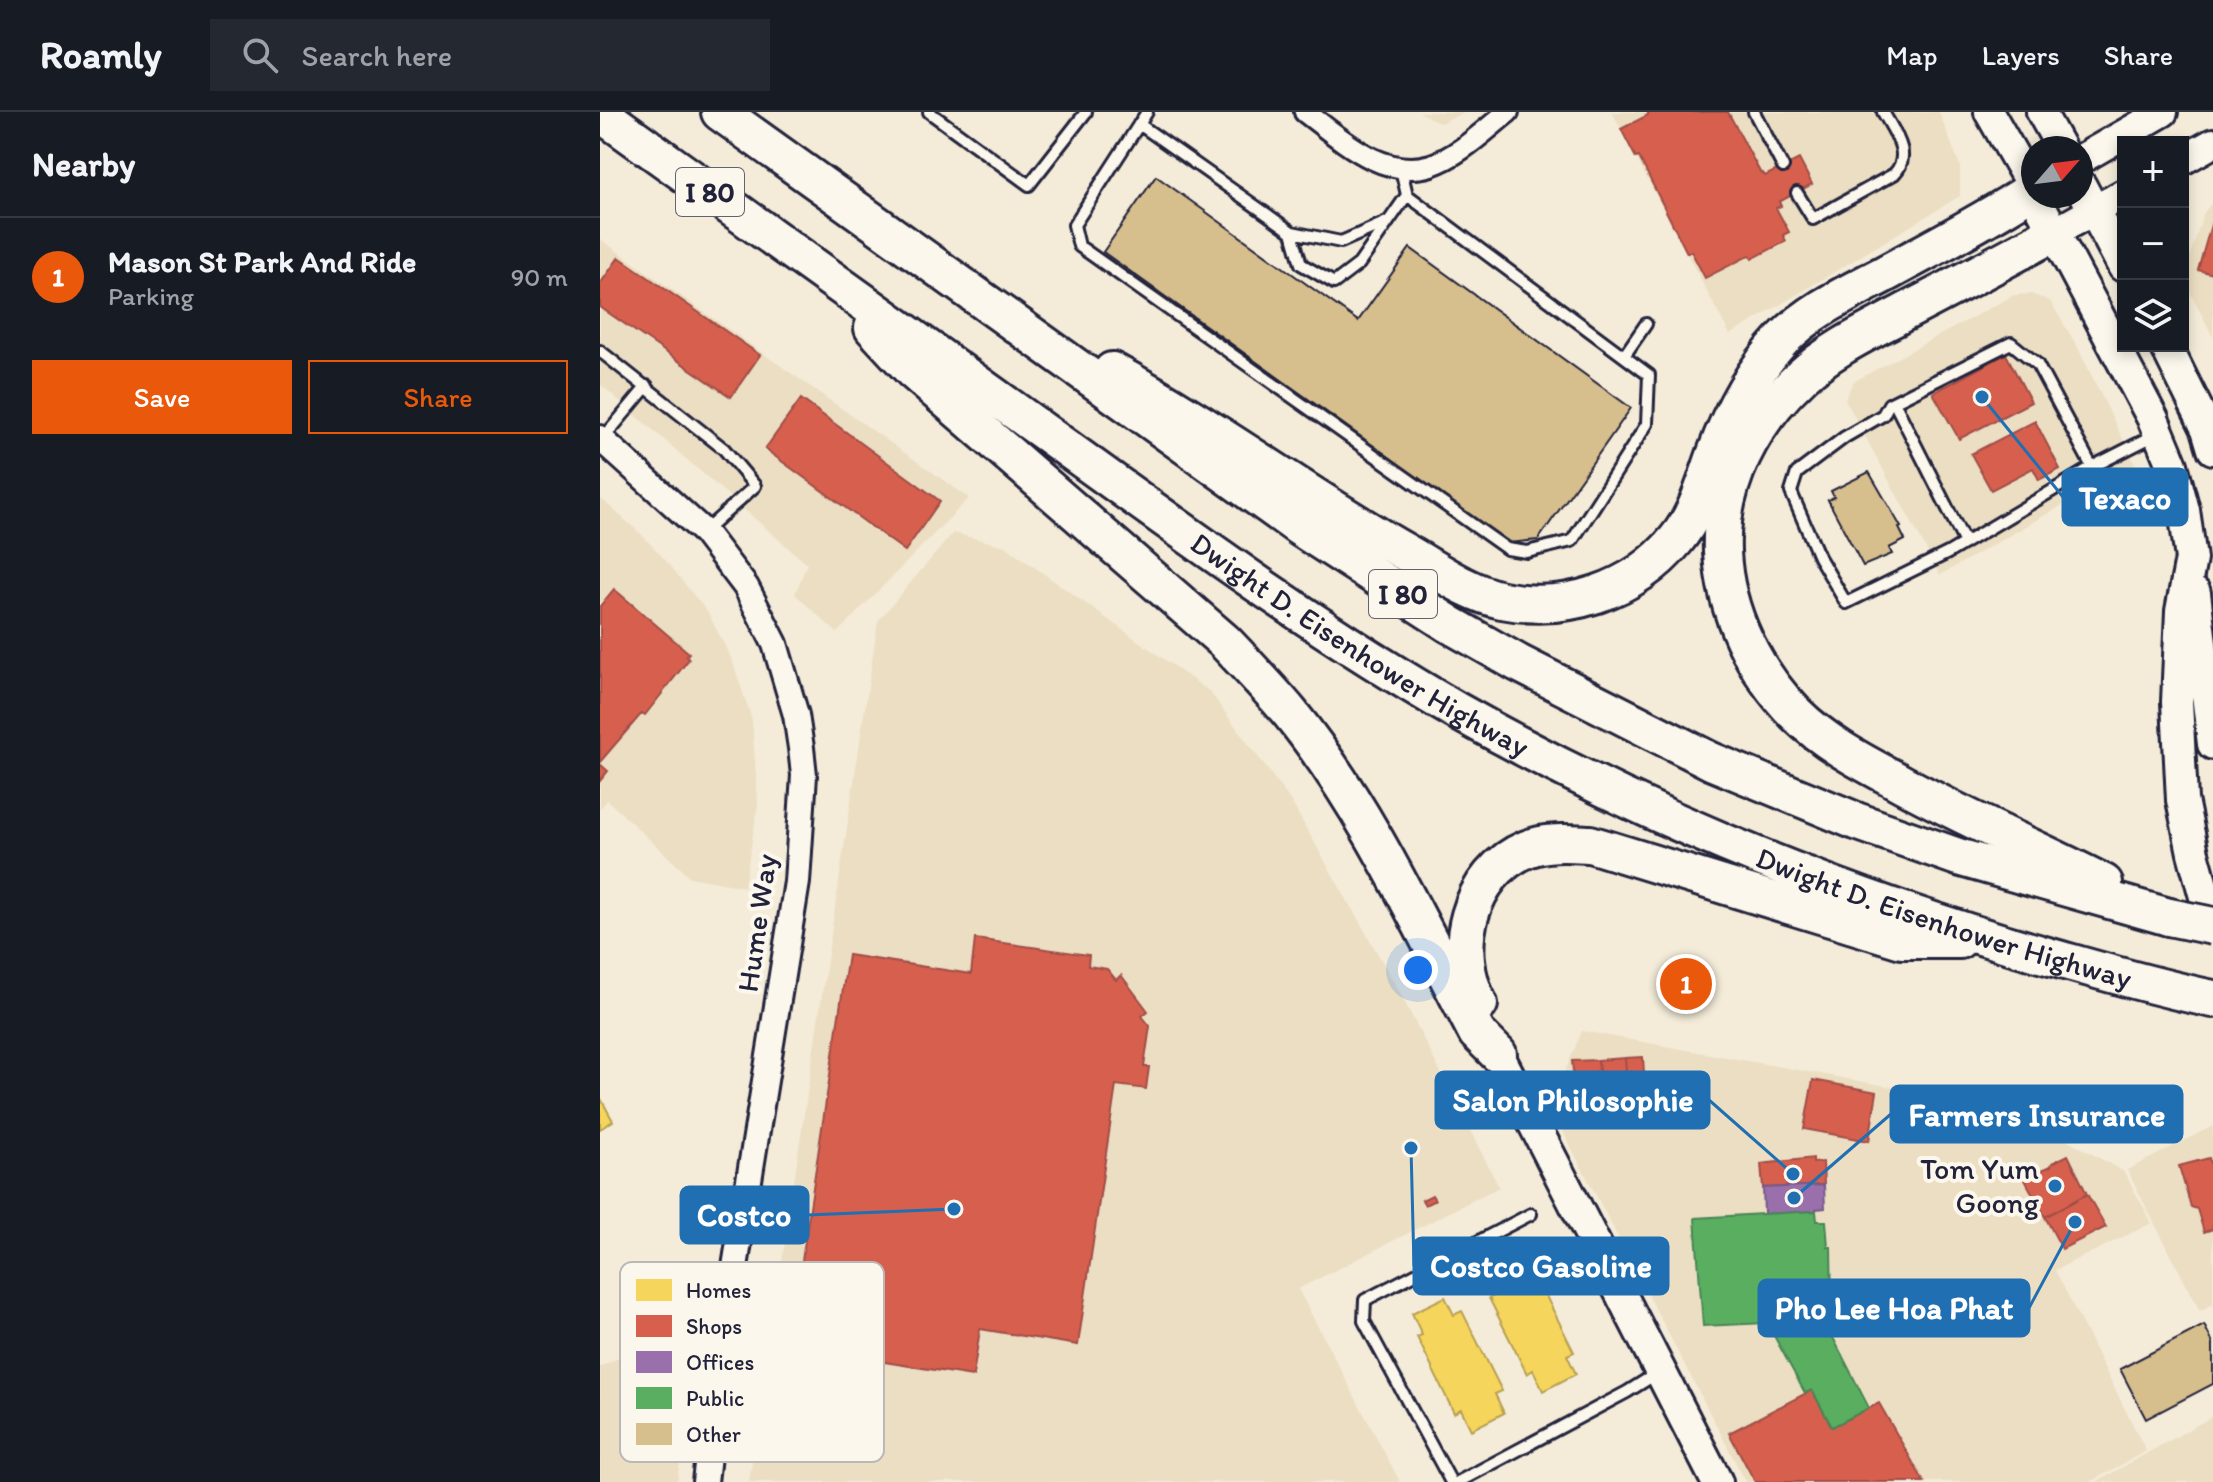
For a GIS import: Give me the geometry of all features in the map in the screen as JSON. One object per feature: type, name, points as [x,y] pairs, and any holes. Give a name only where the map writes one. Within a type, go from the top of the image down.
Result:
[{"type":"highway","name":"Dwight D. Eisenhower Highway","points":[[720,112],[1299,527],[1451,625],[1589,701],[1711,761],[1856,821],[1958,857],[2169,917],[2213,926]]},
{"type":"highway","name":"Dwight D. Eisenhower Highway","points":[[600,113],[1244,574],[1358,651],[1458,711],[1559,766],[1800,874],[1993,940],[2202,997]]},
{"type":"highway","points":[[977,297],[1167,401],[1342,516],[1460,584],[1499,600],[1540,605],[1573,601],[1607,591],[1635,576],[1676,540],[1693,515],[1731,416],[1756,372],[1784,338],[1849,293],[2021,199]]},
{"type":"highway","points":[[2055,232],[1844,346],[1804,374],[1772,406],[1753,434],[1733,476],[1721,532],[1723,571],[1734,614],[1747,646],[1770,684],[1797,716],[1827,740],[1917,792],[2044,852],[2169,917]]},
{"type":"highway","points":[[820,271],[913,371],[1224,641],[1267,686],[1324,760],[1369,830],[1477,1033],[1498,1054]]},
{"type":"highway","points":[[1498,1054],[1490,1024],[1471,988],[1466,962],[1467,922],[1477,895],[1496,870],[1527,849],[1556,843],[1590,844],[1902,940],[1993,940]]},
{"type":"main road","points":[[1989,112],[2021,170]]},
{"type":"main road","points":[[2041,112],[2054,136]]},
{"type":"main road","points":[[2093,152],[2163,112]]},
{"type":"main road","points":[[2189,157],[2213,143]]},
{"type":"main road","points":[[2093,198],[2117,195]]},
{"type":"main road","points":[[2042,208],[2159,433],[2172,465],[2184,510],[2213,744]]},
{"type":"main road","points":[[2055,232],[2079,208]]},
{"type":"main road","points":[[2093,208],[2117,255]]},
{"type":"main road","points":[[2169,352],[2207,429],[2213,449]]},
{"type":"main road","points":[[2191,559],[2181,611],[2177,702],[2182,800],[2213,926]]},
{"type":"main road","points":[[1498,1054],[1717,1482]]},
{"type":"street","points":[[1305,112],[1359,152],[1401,169],[1432,165],[1508,112]]},
{"type":"street","name":"Hume Way","points":[[601,439],[704,532],[746,587],[775,644],[796,715],[804,775],[797,882],[736,1262]]},
{"type":"street","name":"Hume Way","points":[[705,1482],[707,1462]]},
{"type":"lane","points":[[929,112],[1029,185],[1086,112]]},
{"type":"lane","points":[[1147,112],[1074,225],[1079,246],[1507,549],[1527,552],[1572,541],[1647,424],[1649,375],[1407,195],[1401,169]]},
{"type":"lane","points":[[1754,112],[1783,167]]},
{"type":"lane","points":[[1797,193],[1813,219],[1894,174],[1901,167],[1904,154],[1883,112]]},
{"type":"lane","points":[[1139,124],[1292,232],[1341,242],[1389,221]]},
{"type":"lane","points":[[1292,232],[1301,264],[1334,283],[1359,264],[1407,195]]},
{"type":"lane","points":[[1624,356],[1646,324]]},
{"type":"lane","points":[[2092,467],[2037,364],[2011,343],[1889,404],[1883,415],[1845,437],[1797,473],[1791,492],[1819,557],[1846,603],[1965,543],[2092,467],[2159,433]]},
{"type":"lane","points":[[600,351],[724,449],[755,486],[704,532]]},
{"type":"lane","points":[[601,439],[647,386]]},
{"type":"lane","points":[[1894,402],[1965,543]]},
{"type":"lane","points":[[1451,1482],[1364,1321],[1365,1300],[1531,1214]]},
{"type":"lane","points":[[1458,1482],[1661,1371]]},
{"type":"shaded area","points":[[1419,112],[1466,112],[1440,123]]},
{"type":"shaded area","points":[[1612,112],[1939,112],[1960,166],[1960,196],[1730,335]]},
{"type":"shaded area","points":[[2213,201],[2213,337],[2189,290],[2189,259],[2203,214]]},
{"type":"shaded area","points":[[600,239],[969,498],[837,633],[795,594],[807,564],[600,384]]},
{"type":"shaded area","points":[[2031,294],[2050,301],[2077,346],[2135,464],[1940,575],[1845,399],[1853,382],[2014,295]]},
{"type":"shaded area","points":[[600,498],[668,563],[708,613],[732,660],[752,720],[758,805],[744,887],[690,877],[607,800],[600,809]]},
{"type":"shaded area","points":[[953,533],[1005,546],[1210,692],[1290,800],[1399,991],[1499,1187],[1298,1289],[1400,1482],[749,1482],[752,1462],[884,1462],[884,1262],[782,1262],[878,621]]},
{"type":"shaded area","points":[[1582,1031],[2013,1109],[2124,1172],[2152,1223],[2055,1270],[2146,1451],[2090,1482],[1746,1482],[1550,1107]]},
{"type":"shaded area","points":[[2213,1126],[2213,1304],[2200,1311],[2127,1170]]},
{"type":"shaded area","points":[[620,1357],[620,1462],[680,1462],[677,1482],[600,1482],[600,1367]]},
{"type":"shaded area","points":[[2213,1416],[2213,1482],[2096,1482]]},
{"type":"building: Homes","points":[[600,1097],[613,1121],[600,1129]]},
{"type":"building: Homes","points":[[1517,1258],[1526,1276],[1534,1272],[1574,1352],[1567,1355],[1576,1374],[1543,1391],[1533,1370],[1527,1374],[1489,1298],[1494,1296],[1484,1274]]},
{"type":"building: Homes","points":[[1445,1297],[1454,1315],[1462,1311],[1502,1391],[1495,1394],[1504,1413],[1471,1430],[1461,1409],[1454,1413],[1417,1337],[1422,1335],[1412,1313]]},
{"type":"building: Shops","points":[[1648,112],[1728,112],[1761,174],[1765,176],[1799,159],[1812,184],[1779,202],[1781,206],[1776,208],[1789,232],[1783,235],[1786,241],[1705,278],[1691,251],[1687,253],[1639,157],[1636,158],[1621,129],[1648,115]]},
{"type":"building: Shops","points":[[2213,218],[2213,274],[2198,270]]},
{"type":"building: Shops","points":[[619,257],[760,355],[731,397],[600,307],[600,284]]},
{"type":"building: Shops","points":[[2006,354],[2031,402],[1959,439],[1933,393]]},
{"type":"building: Shops","points":[[801,399],[940,501],[905,551],[765,449]]},
{"type":"building: Shops","points":[[2035,421],[2060,469],[2039,480],[2033,468],[1991,490],[1971,454]]},
{"type":"building: Shops","points":[[614,589],[689,653],[686,656],[689,659],[645,715],[642,713],[600,762],[600,606]]},
{"type":"building: Shops","points":[[600,764],[608,771],[600,781]]},
{"type":"building: Shops","points":[[975,939],[1089,955],[1088,966],[1107,969],[1116,980],[1121,975],[1148,1011],[1142,1016],[1150,1026],[1144,1067],[1149,1067],[1146,1089],[1116,1085],[1078,1345],[980,1329],[973,1376],[884,1362],[884,1262],[802,1262],[848,955],[971,974]]},
{"type":"building: Shops","points":[[1643,1057],[1645,1088],[1653,1087],[1655,1116],[1630,1118],[1625,1058]]},
{"type":"building: Shops","points":[[1625,1058],[1630,1118],[1603,1120],[1598,1060]]},
{"type":"building: Shops","points":[[1598,1060],[1603,1120],[1569,1122],[1567,1095],[1575,1094],[1572,1061]]},
{"type":"building: Shops","points":[[1813,1080],[1877,1092],[1869,1141],[1804,1129]]},
{"type":"building: Shops","name":"Tom Yum Goong","points":[[2068,1155],[2087,1194],[2045,1217],[2024,1178]]},
{"type":"building: Shops","points":[[1813,1158],[1813,1163],[1823,1162],[1824,1185],[1763,1188],[1761,1164]]},
{"type":"building: Shops","points":[[2209,1158],[2213,1173],[2213,1229],[2204,1232],[2197,1209],[2191,1207],[2179,1166]]},
{"type":"building: Shops","points":[[2087,1194],[2106,1227],[2062,1249],[2045,1217]]},
{"type":"building: Shops","points":[[1432,1195],[1435,1200],[1425,1205],[1422,1200]]},
{"type":"building: Shops","points":[[1812,1390],[1832,1427],[1879,1403],[1924,1482],[1755,1482],[1729,1433]]},
{"type":"building: Offices","points":[[1824,1185],[1825,1208],[1764,1214],[1763,1188]]},
{"type":"building: Public","points":[[1816,1211],[1817,1221],[1826,1221],[1828,1247],[1831,1247],[1832,1306],[1823,1306],[1824,1320],[1869,1408],[1832,1427],[1812,1390],[1805,1393],[1767,1323],[1703,1326],[1695,1218]]},
{"type":"building: Other","points":[[1156,176],[1358,321],[1410,248],[1631,408],[1538,540],[1509,543],[1103,252]]},
{"type":"building: Other","points":[[1869,472],[1901,527],[1905,540],[1889,548],[1892,554],[1863,566],[1828,500],[1834,497],[1831,491]]},
{"type":"building: Other","points":[[2204,1325],[2213,1343],[2213,1384],[2146,1419],[2120,1369]]},
{"type":"place","name":"Texaco","points":[[1982,397]]},
{"type":"place","name":"Mason St Park And Ride","points":[[1686,984]]},
{"type":"place","name":"Costco Gasoline","points":[[1411,1148]]},
{"type":"place","name":"Salon Philosophie","points":[[1793,1174]]},
{"type":"place","name":"Tom Yum Goong","points":[[2055,1186]]},
{"type":"place","name":"Farmers Insurance","points":[[1794,1198]]},
{"type":"place","name":"Costco","points":[[954,1209]]},
{"type":"place","name":"Pho Lee Hoa Phat","points":[[2075,1222]]}]
